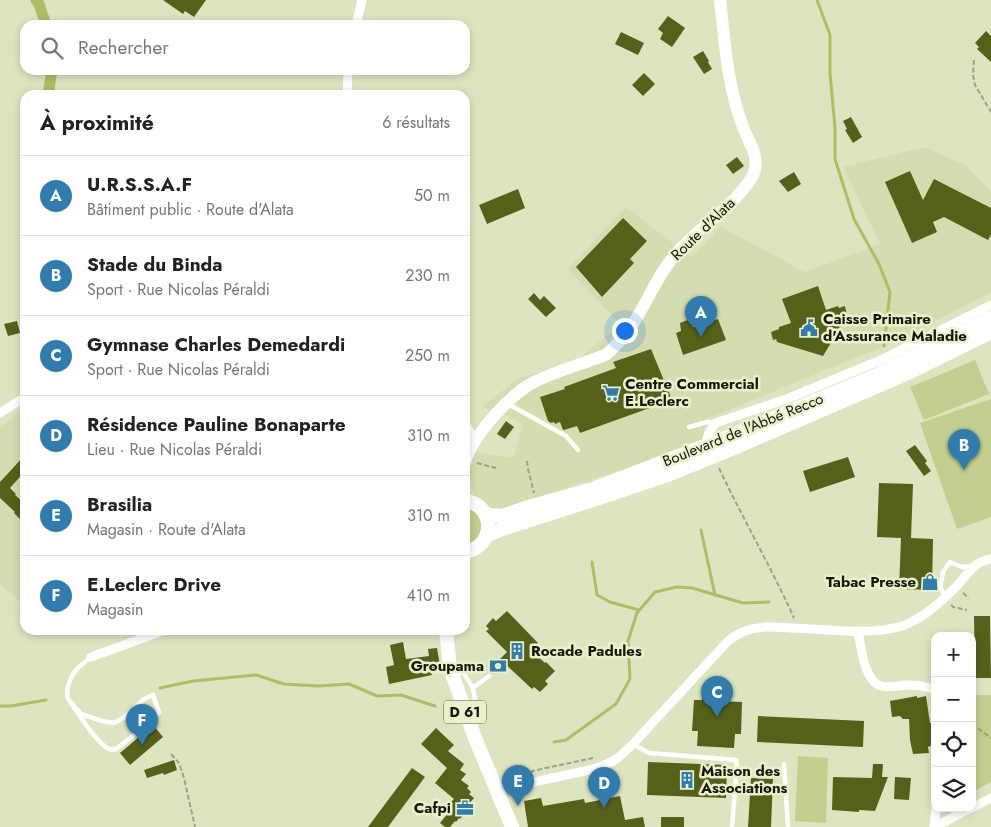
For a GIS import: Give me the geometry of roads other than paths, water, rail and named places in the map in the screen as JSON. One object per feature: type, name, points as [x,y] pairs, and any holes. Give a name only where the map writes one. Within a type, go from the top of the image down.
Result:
[{"type":"main road","name":"Boulevard de l'Abbé Recco","points":[[486,515],[502,516],[529,506],[593,489],[708,445],[875,376],[991,318]]},
{"type":"main road","name":"Boulevard de l'Abbé Recco","points":[[487,535],[670,474],[910,372],[991,332]]},
{"type":"main road","points":[[470,500],[482,509],[486,515],[488,529],[483,542],[470,551]]},
{"type":"main road","name":"D 61","points":[[447,635],[450,668],[471,728],[512,827]]},
{"type":"street","points":[[357,20],[362,0]]},
{"type":"street","name":"Route d'Alata","points":[[470,460],[475,441],[490,420],[519,391],[535,382],[608,353],[626,334],[668,262],[728,205],[749,183],[755,172],[756,161],[753,146],[743,127],[729,79],[720,0]]},
{"type":"street","points":[[347,90],[348,75]]},
{"type":"street","points":[[708,445],[708,434],[716,423],[789,398],[881,360],[991,305]]},
{"type":"street","points":[[0,413],[20,400]]},
{"type":"street","points":[[470,432],[475,441]]},
{"type":"street","points":[[497,790],[594,769],[618,758],[727,642],[743,632],[763,627],[867,631],[904,625],[920,617],[945,598],[973,566],[981,561],[991,559]]},
{"type":"street","points":[[858,630],[863,658],[871,678],[880,686],[919,684],[931,688]]},
{"type":"street","points":[[92,656],[151,635]]},
{"type":"street","points":[[976,806],[991,798]]},
{"type":"street","points":[[936,812],[936,827]]},
{"type":"street","points":[[936,827],[964,812]]},
{"type":"lane","points":[[507,403],[566,436],[578,450]]},
{"type":"lane","points":[[689,427],[708,422],[716,423]]},
{"type":"lane","points":[[945,598],[940,589],[943,572],[950,562],[962,567],[973,566]]},
{"type":"lane","points":[[68,699],[81,714],[114,723],[123,718],[144,699],[153,695],[159,712],[149,723],[116,749],[111,750],[106,747],[93,734],[68,699],[66,693],[77,668],[92,656]]},
{"type":"lane","points":[[450,668],[464,674],[473,688],[478,717],[471,728]]},
{"type":"lane","points":[[473,688],[489,676]]},
{"type":"lane","points":[[633,744],[649,753],[736,760],[732,827]]},
{"type":"lane","points":[[784,764],[788,827]]},
{"type":"waterway","points":[[36,0],[44,20]]},
{"type":"waterway","points":[[817,0],[830,35],[830,73],[835,128],[835,159],[854,219],[879,264],[890,292],[884,346]]},
{"type":"waterway","points":[[49,90],[51,75]]},
{"type":"waterway","points":[[701,530],[715,595]]},
{"type":"waterway","points":[[592,562],[597,595],[610,602],[639,610]]},
{"type":"waterway","points":[[554,742],[566,740],[616,704],[630,679],[628,641],[637,613],[655,592],[677,587],[692,588],[743,603],[769,602]]},
{"type":"waterway","points":[[160,688],[193,681],[256,675],[284,684],[318,686],[349,684],[377,696],[401,695],[435,706]]},
{"type":"waterway","points":[[0,706],[46,700]]},
{"type":"place","name":"Caisse Primaire d'Assurance Maladie","points":[[809,328]]},
{"type":"place","name":"U.R.S.S.A.F","points":[[701,337]]},
{"type":"place","name":"Centre Commercial E.Leclerc","points":[[611,393]]},
{"type":"place","name":"Stade du Binda","points":[[964,470]]},
{"type":"place","name":"Tabac Presse","points":[[930,582]]},
{"type":"place","name":"Rocade Padules","points":[[517,651]]},
{"type":"place","name":"Groupama","points":[[498,666]]},
{"type":"place","name":"Gymnase Charles Demedardi","points":[[717,717]]},
{"type":"place","name":"E.Leclerc Drive","points":[[142,745]]},
{"type":"place","name":"Maison des Associations","points":[[687,780]]},
{"type":"place","name":"Brasilia","points":[[518,806]]},
{"type":"place","name":"Cafpi","points":[[465,808]]},
{"type":"place","name":"Résidence Pauline Bonaparte","points":[[604,808]]}]
